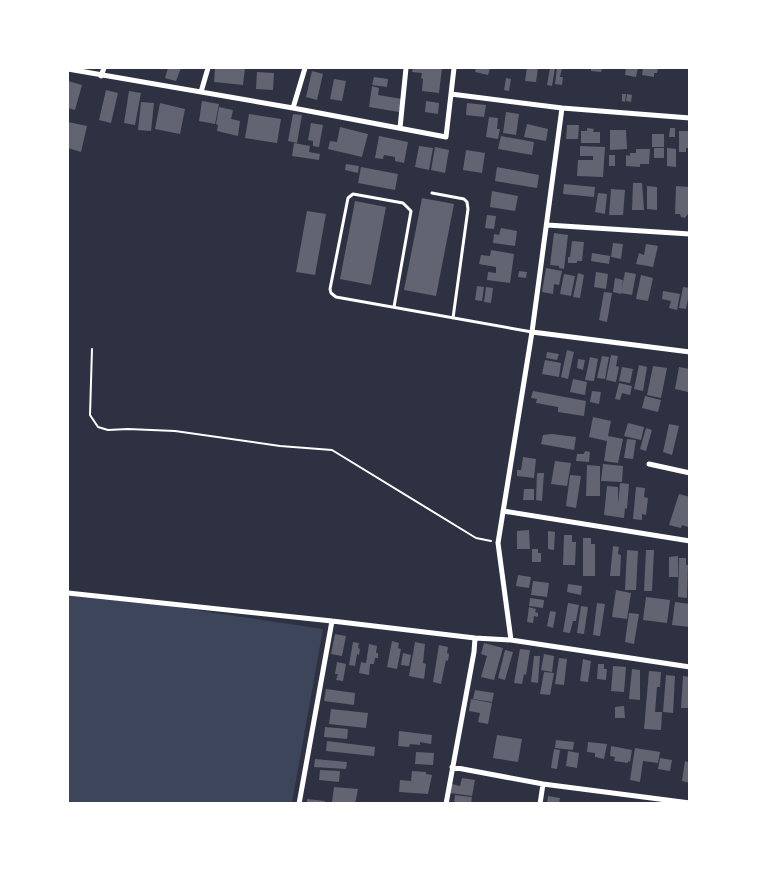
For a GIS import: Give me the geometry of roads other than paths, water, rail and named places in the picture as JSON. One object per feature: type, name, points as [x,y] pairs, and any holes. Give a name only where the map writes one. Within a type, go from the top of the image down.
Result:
[{"type":"street","points":[[101,76],[104,68]]},
{"type":"street","points":[[201,92],[208,68]]},
{"type":"street","points":[[293,108],[305,68]]},
{"type":"street","points":[[400,128],[406,68]]},
{"type":"street","points":[[68,69],[446,137],[454,68]]},
{"type":"street","points":[[451,94],[562,108],[690,118]]},
{"type":"street","points":[[511,640],[498,543],[548,225],[562,108]]},
{"type":"street","points":[[548,225],[690,234]]},
{"type":"street","points":[[532,332],[690,352]]},
{"type":"street","points":[[649,464],[690,473]]},
{"type":"street","points":[[503,511],[690,541]]},
{"type":"street","points":[[68,593],[332,620],[475,638],[511,640],[690,667]]},
{"type":"street","points":[[299,804],[332,620]]},
{"type":"street","points":[[446,804],[475,638]]},
{"type":"street","points":[[452,767],[543,784],[690,803]]},
{"type":"street","points":[[540,804],[543,784]]},
{"type":"lane","points":[[432,193],[464,199],[468,202],[453,318]]},
{"type":"lane","points":[[394,307],[411,211],[403,203],[353,194],[348,198],[330,289],[331,293],[336,297],[532,332]]}]
